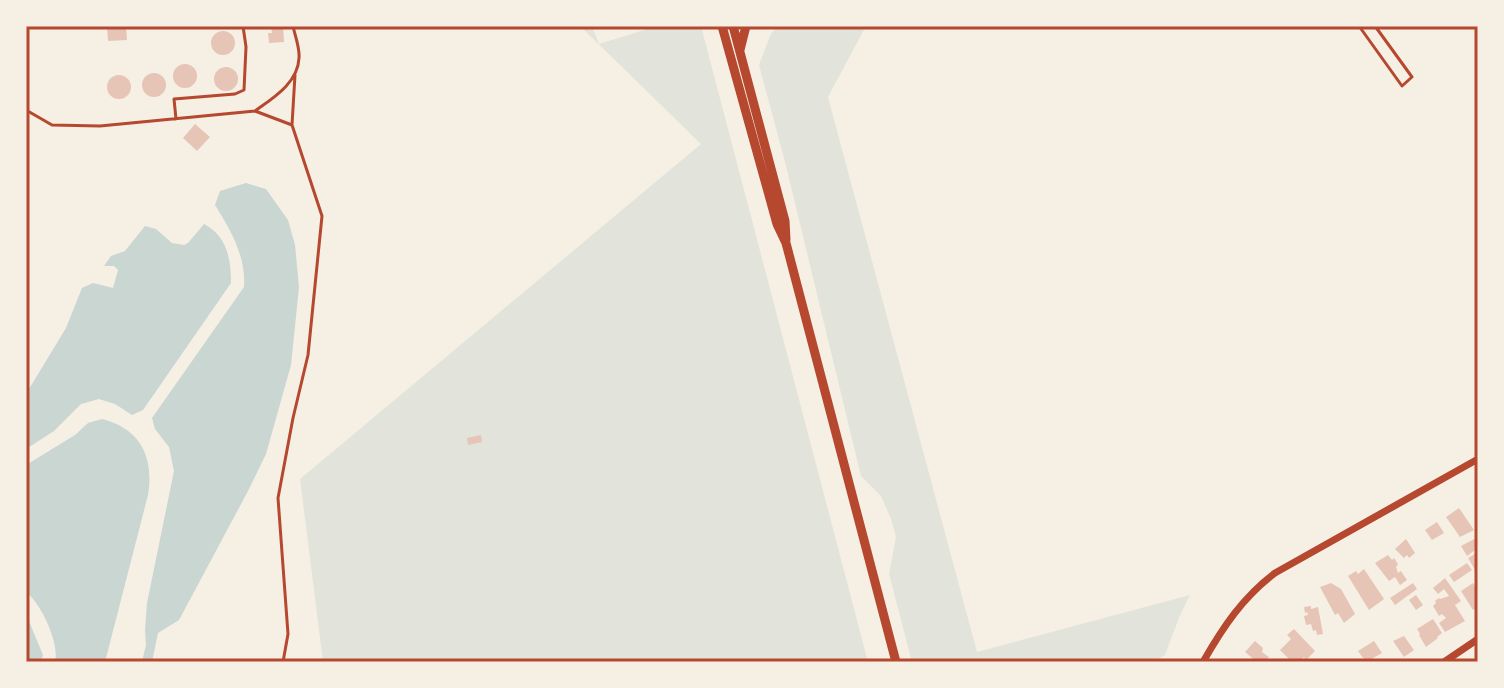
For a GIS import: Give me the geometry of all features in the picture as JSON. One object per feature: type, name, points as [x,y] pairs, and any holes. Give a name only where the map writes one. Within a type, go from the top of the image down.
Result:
[{"type":"main road","points":[[722,26],[777,224],[786,243],[896,662]]},
{"type":"main road","points":[[733,26],[785,221],[786,243]]},
{"type":"main road","points":[[740,53],[746,26]]},
{"type":"street","points":[[1203,662],[1234,612],[1275,573],[1478,459]]},
{"type":"street","points":[[1444,662],[1478,639]]},
{"type":"lane","points":[[176,119],[174,99],[235,94],[244,90],[246,47],[243,26]]},
{"type":"lane","points":[[283,662],[288,634],[278,498],[308,355],[322,216],[292,125],[295,75],[300,57],[293,26]]},
{"type":"lane","points":[[1359,26],[1402,86],[1412,77],[1375,26]]},
{"type":"lane","points":[[255,111],[284,90],[295,75]]},
{"type":"lane","points":[[26,110],[52,125],[100,126],[255,111],[292,125]]},
{"type":"shaded area","points":[[580,26],[592,26],[599,44],[657,26],[701,26],[868,662],[323,662],[300,479],[701,144]]},
{"type":"shaded area","points":[[777,26],[866,26],[828,97],[977,652],[1190,595],[1165,655],[1153,662],[912,662],[889,574],[896,537],[881,496],[861,476],[759,65]]},
{"type":"shaded area","points":[[246,183],[266,189],[288,220],[295,245],[299,287],[291,365],[266,454],[248,491],[179,620],[158,633],[152,662],[142,662],[146,645],[147,603],[174,471],[169,447],[155,429],[152,418],[244,287],[240,254],[215,205],[220,191]]},
{"type":"shaded area","points":[[204,224],[223,242],[230,265],[231,283],[143,410],[132,415],[115,404],[99,399],[81,404],[54,431],[26,449],[26,394],[66,328],[82,288],[93,283],[113,288],[118,270],[114,266],[104,266],[111,256],[125,251],[145,226],[156,229],[172,243],[184,245]]},
{"type":"shaded area","points":[[102,419],[126,430],[142,446],[149,468],[148,495],[105,662],[55,662],[55,645],[48,624],[38,605],[26,592],[26,465],[75,435],[88,423]]},
{"type":"shaded area","points":[[26,614],[43,655],[41,662],[26,662]]},
{"type":"building","points":[[107,26],[126,26],[127,40],[108,41]]},
{"type":"building","points":[[271,26],[283,26],[284,42],[269,43]]},
{"type":"building","points":[[223,31],[234,38],[235,43],[228,54],[223,55],[212,48],[211,43],[218,32]]},
{"type":"building","points":[[185,64],[193,68],[197,76],[193,84],[185,88],[177,84],[173,76],[177,68]]},
{"type":"building","points":[[226,67],[237,74],[238,79],[231,90],[226,91],[215,84],[214,79],[221,68]]},
{"type":"building","points":[[154,73],[162,77],[166,85],[162,93],[154,97],[146,93],[142,85],[146,77]]},
{"type":"building","points":[[119,75],[127,79],[131,87],[127,95],[119,99],[111,95],[107,87],[111,79]]},
{"type":"building","points":[[195,124],[210,137],[197,151],[183,138]]},
{"type":"building","points":[[481,435],[482,442],[468,445],[467,438]]},
{"type":"building","points":[[1459,508],[1474,530],[1460,537],[1446,517]]},
{"type":"building","points":[[1437,522],[1444,533],[1432,540],[1425,530]]},
{"type":"building","points":[[1478,537],[1478,548],[1467,556],[1461,546]]},
{"type":"building","points":[[1406,539],[1415,553],[1409,558],[1407,555],[1404,558],[1395,549]]},
{"type":"building","points":[[1478,552],[1478,575],[1468,558]]},
{"type":"building","points":[[1388,555],[1392,560],[1394,558],[1398,573],[1401,571],[1407,580],[1400,585],[1395,577],[1389,581],[1375,563]]},
{"type":"building","points":[[1467,563],[1472,570],[1454,582],[1449,575]]},
{"type":"building","points":[[1364,569],[1384,599],[1369,610],[1348,576]]},
{"type":"building","points":[[1445,578],[1461,601],[1455,605],[1465,621],[1445,632],[1439,623],[1446,618],[1442,614],[1439,616],[1433,606],[1439,598],[1449,596],[1444,589],[1438,594],[1433,588]]},
{"type":"building","points":[[1331,583],[1341,589],[1355,614],[1344,623],[1338,613],[1335,615],[1320,587]]},
{"type":"building","points":[[1413,583],[1417,589],[1395,605],[1390,598]]},
{"type":"building","points":[[1473,583],[1478,591],[1478,606],[1473,610],[1461,591]]},
{"type":"building","points":[[1416,595],[1423,605],[1416,610],[1409,600]]},
{"type":"building","points":[[1311,606],[1311,609],[1318,607],[1323,634],[1317,635],[1311,624],[1306,625],[1304,616],[1308,615],[1304,607]]},
{"type":"building","points":[[1433,619],[1442,633],[1426,647],[1417,629]]},
{"type":"building","points":[[1294,629],[1315,651],[1306,660],[1304,657],[1301,660],[1304,662],[1292,662],[1280,650],[1291,639],[1287,635]]},
{"type":"building","points":[[1404,636],[1414,650],[1404,657],[1393,641]]},
{"type":"building","points":[[1255,641],[1269,657],[1265,662],[1257,662],[1245,652]]},
{"type":"building","points":[[1374,641],[1382,653],[1366,662],[1358,651]]}]
